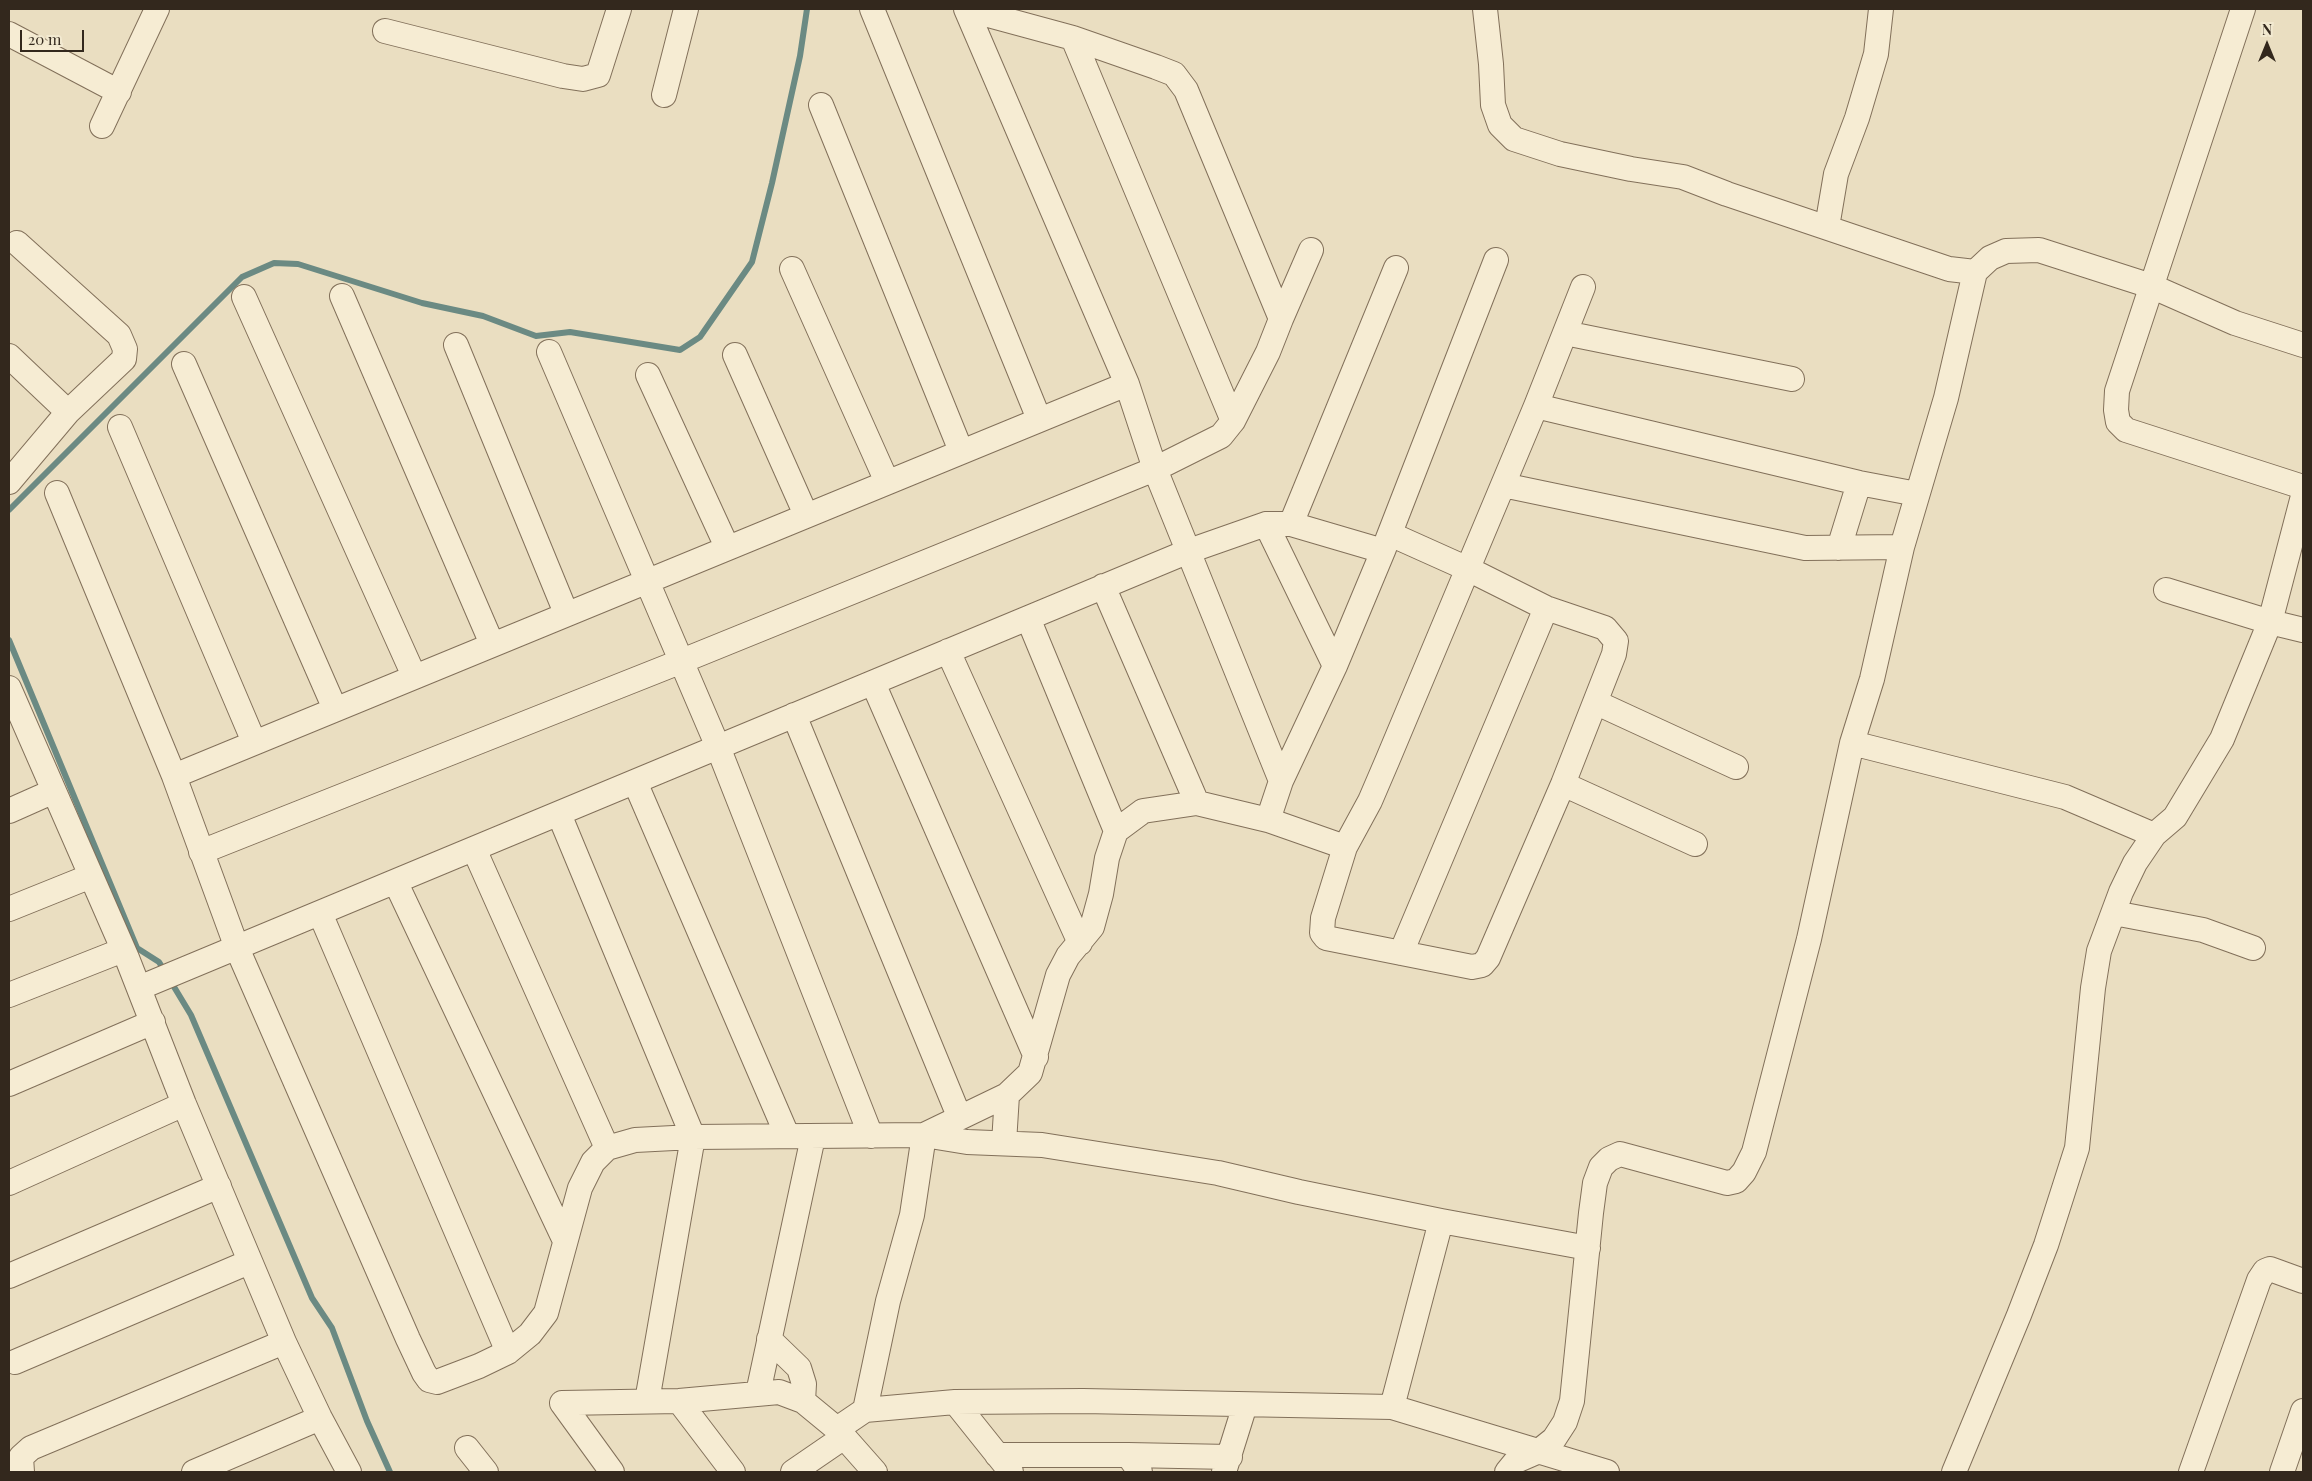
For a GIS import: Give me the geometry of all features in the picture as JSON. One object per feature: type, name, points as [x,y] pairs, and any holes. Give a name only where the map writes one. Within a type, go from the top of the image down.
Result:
[{"type":"street","points":[[385,31],[563,76],[583,79],[598,75],[619,9]]},
{"type":"street","points":[[664,94],[686,9]]},
{"type":"street","points":[[872,9],[1039,419]]},
{"type":"street","points":[[1281,319],[1186,90],[1174,74],[1073,38],[966,9],[1127,384],[1155,469],[1281,781]]},
{"type":"street","points":[[1485,9],[1492,64],[1493,105],[1500,125],[1514,139],[1560,154],[1683,177],[1727,194],[1949,269],[1975,272]]},
{"type":"street","points":[[1827,227],[1836,174],[1857,118],[1876,54],[1881,9]]},
{"type":"street","points":[[2243,9],[2117,391],[2116,410],[2118,422],[2126,430],[2303,487]]},
{"type":"street","points":[[102,126],[119,92],[150,11]]},
{"type":"street","points":[[9,34],[119,92]]},
{"type":"street","points":[[1073,38],[1233,420]]},
{"type":"street","points":[[821,106],[961,451]]},
{"type":"street","points":[[9,479],[68,412],[124,359],[125,349],[119,336],[17,243]]},
{"type":"street","points":[[201,852],[682,661],[1155,469],[1221,436],[1233,420],[1268,352],[1311,250]]},
{"type":"street","points":[[1506,1472],[1516,1461],[1539,1451],[1554,1439],[1565,1422],[1572,1402],[1595,1183],[1601,1166],[1620,1154],[1727,1183],[1736,1181],[1744,1172],[1754,1152],[1789,1024],[1852,743],[1872,678],[1902,547],[1946,398],[1975,272],[1990,258],[2006,251],[2039,250],[2151,286],[2235,323],[2303,345]]},
{"type":"street","points":[[1268,820],[1281,781],[1336,666],[1496,260]]},
{"type":"street","points":[[792,268],[887,482]]},
{"type":"street","points":[[1291,524],[1396,268]]},
{"type":"street","points":[[158,980],[396,883],[794,715],[873,684],[1102,586],[1189,551],[1266,524],[1291,524],[1386,542],[1468,569],[1546,608],[1605,628],[1616,641],[1614,654],[1597,703],[1488,958],[1482,965],[1472,967],[1326,938],[1322,933],[1323,918],[1345,847],[1370,801],[1468,569],[1536,406],[1583,287]]},
{"type":"street","points":[[244,296],[414,676]]},
{"type":"street","points":[[342,296],[492,644]]},
{"type":"street","points":[[1565,333],[1792,379]]},
{"type":"street","points":[[456,345],[566,613]]},
{"type":"street","points":[[549,352],[718,747],[871,1136]]},
{"type":"street","points":[[734,355],[806,515]]},
{"type":"street","points":[[9,356],[68,412]]},
{"type":"street","points":[[184,364],[335,709]]},
{"type":"street","points":[[648,375],[727,547]]},
{"type":"street","points":[[174,776],[566,613],[1127,384]]},
{"type":"street","points":[[1536,406],[1917,494]]},
{"type":"street","points":[[120,427],[254,742]]},
{"type":"street","points":[[1839,548],[1859,482]]},
{"type":"street","points":[[1503,485],[1805,548],[1902,547]]},
{"type":"street","points":[[57,493],[174,776],[237,948],[424,1373],[429,1380],[437,1382],[478,1366],[508,1352],[530,1334],[546,1313],[580,1188],[593,1162],[607,1148],[634,1140],[787,1135],[812,1137],[924,1135],[967,1142],[1042,1145],[1218,1173],[1299,1192],[1442,1221],[1588,1248]]},
{"type":"street","points":[[1954,1472],[2026,1298],[2046,1245],[2078,1148],[2093,988],[2100,951],[2121,892],[2135,863],[2154,835],[2175,817],[2222,739],[2270,622],[2303,496]]},
{"type":"street","points":[[1266,524],[1336,666]]},
{"type":"street","points":[[1102,586],[1197,803]]},
{"type":"street","points":[[2166,590],[2270,622],[2303,630]]},
{"type":"street","points":[[1401,953],[1546,608]]},
{"type":"street","points":[[1028,618],[1116,831]]},
{"type":"street","points":[[948,651],[1080,942]]},
{"type":"street","points":[[873,684],[1036,1057]]},
{"type":"street","points":[[9,688],[14,718],[54,791],[123,950],[158,980]]},
{"type":"street","points":[[1597,703],[1736,768]]},
{"type":"street","points":[[794,715],[959,1116]]},
{"type":"street","points":[[1852,743],[2065,797],[2154,835]]},
{"type":"street","points":[[634,782],[787,1135]]},
{"type":"street","points":[[1563,784],[1695,844]]},
{"type":"street","points":[[9,811],[54,791]]},
{"type":"street","points":[[924,1135],[959,1116],[1007,1095],[1030,1073],[1058,975],[1068,956],[1092,927],[1107,858],[1116,831],[1143,811],[1197,803],[1268,820],[1345,847]]},
{"type":"street","points":[[559,814],[693,1137],[647,1401]]},
{"type":"street","points":[[474,849],[607,1148]]},
{"type":"street","points":[[9,909],[91,876]]},
{"type":"street","points":[[396,883],[565,1241]]},
{"type":"street","points":[[320,914],[508,1352]]},
{"type":"street","points":[[2114,914],[2203,930],[2253,948]]},
{"type":"street","points":[[9,995],[123,950]]},
{"type":"street","points":[[158,980],[153,1022],[184,1104],[284,1342],[320,1418],[349,1472]]},
{"type":"street","points":[[9,1084],[153,1022]]},
{"type":"street","points":[[1004,1144],[1007,1095]]},
{"type":"street","points":[[9,1183],[184,1104]]},
{"type":"street","points":[[793,1472],[841,1433],[865,1410],[888,1301],[912,1215],[924,1135]]},
{"type":"street","points":[[758,1393],[812,1137]]},
{"type":"street","points":[[9,1276],[219,1186]]},
{"type":"street","points":[[1392,1407],[1442,1221]]},
{"type":"street","points":[[15,1362],[249,1262]]},
{"type":"street","points":[[2198,1470],[2259,1280],[2265,1271],[2270,1269],[2303,1281]]},
{"type":"street","points":[[769,1340],[799,1368],[804,1384],[803,1401]]},
{"type":"street","points":[[22,1472],[21,1457],[31,1448],[284,1342]]},
{"type":"street","points":[[612,1472],[562,1403],[678,1401],[779,1392],[803,1401],[841,1433],[874,1472]]},
{"type":"street","points":[[678,1401],[733,1472]]},
{"type":"street","points":[[865,1410],[955,1402],[1083,1401],[1392,1407],[1461,1430],[1607,1472]]},
{"type":"street","points":[[955,1402],[1004,1463],[1227,1465],[1245,1405]]},
{"type":"street","points":[[2282,1472],[2297,1451],[2303,1411]]},
{"type":"street","points":[[194,1472],[320,1418]]},
{"type":"street","points":[[467,1448],[486,1472]]},
{"type":"waterway","points":[[9,510],[242,277],[274,263],[298,264],[422,303],[483,316],[536,336],[570,332],[680,350],[700,337],[752,262],[772,183],[800,56],[807,9]]},
{"type":"waterway","points":[[9,640],[137,948],[159,962],[191,1015],[312,1298],[332,1328],[367,1421],[390,1472]]}]
